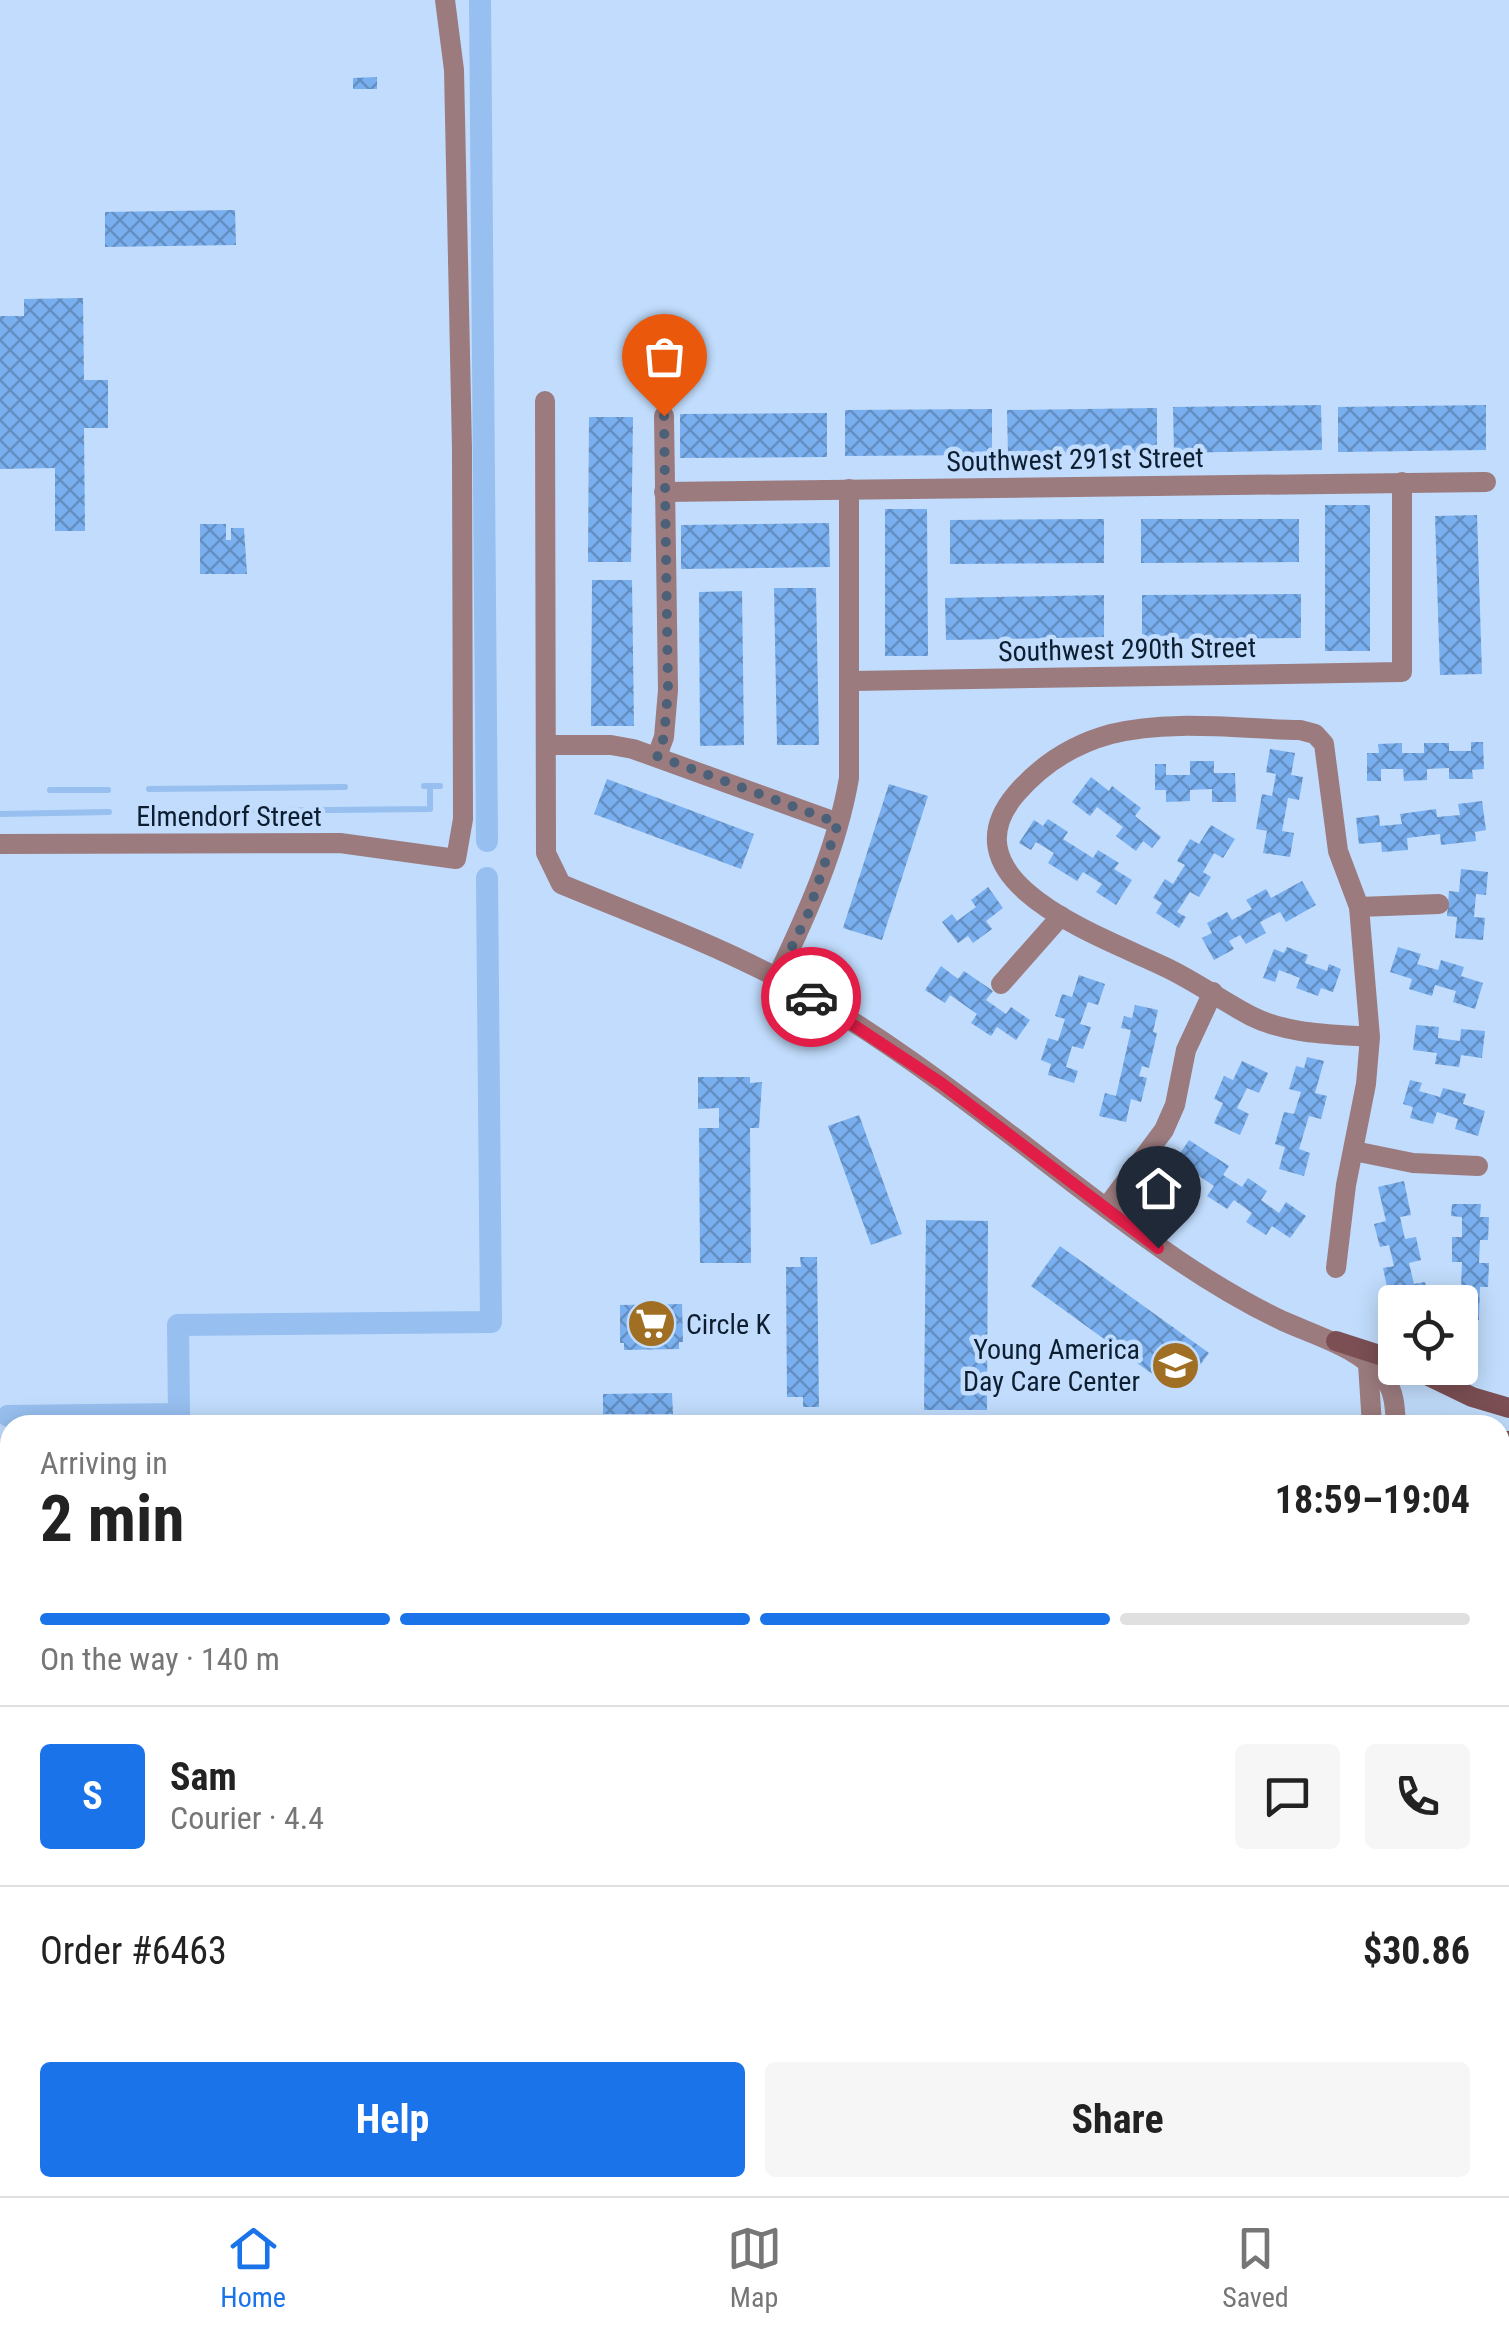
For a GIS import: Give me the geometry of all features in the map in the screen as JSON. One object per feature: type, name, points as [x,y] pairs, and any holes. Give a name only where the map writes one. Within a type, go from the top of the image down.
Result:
[{"type":"main road","points":[[1336,1341],[1378,1355]]},
{"type":"main road","points":[[1447,1385],[1509,1408]]},
{"type":"street","name":"Elmendorf Street","points":[[0,844],[340,843],[456,860],[463,819],[462,449],[454,70],[445,0]]},
{"type":"street","points":[[545,401],[546,853],[561,884],[777,977],[854,1024],[941,1083],[1158,1248],[1280,1319],[1336,1341],[1368,1364],[1387,1382],[1394,1415]]},
{"type":"street","points":[[657,756],[667,718],[664,416]]},
{"type":"street","name":"Southwest 290th Street","points":[[852,680],[1402,672],[1402,482]]},
{"type":"street","name":"Southwest 291st Street","points":[[664,492],[1486,482]]},
{"type":"street","points":[[777,977],[808,914],[846,798],[851,760],[850,489]]},
{"type":"street","points":[[1336,1268],[1370,1037],[1359,907],[1338,852],[1324,744],[1314,734],[1300,730],[1146,729],[1086,743],[1044,766],[1000,816],[995,833],[1002,866],[1012,879],[1062,916],[1213,992],[1252,1016],[1273,1024],[1370,1037]]},
{"type":"street","points":[[546,745],[611,745],[657,756],[838,823]]},
{"type":"street","points":[[1359,907],[1439,904]]},
{"type":"street","points":[[1001,984],[1062,916]]},
{"type":"street","points":[[1106,1208],[1164,1130],[1175,1105],[1186,1050],[1213,992]]},
{"type":"street","points":[[1354,1151],[1413,1163],[1478,1166]]},
{"type":"street","points":[[1368,1364],[1371,1415]]},
{"type":"building","points":[[377,77],[377,89],[353,89],[353,78]]},
{"type":"building","points":[[235,210],[236,245],[105,247],[105,212]]},
{"type":"building","points":[[83,298],[84,380],[108,380],[108,428],[84,428],[85,531],[55,531],[55,468],[0,469],[0,316],[24,316],[24,299]]},
{"type":"building","points":[[1321,405],[1322,450],[1174,453],[1173,407]]},
{"type":"building","points":[[1486,405],[1486,450],[1338,452],[1338,407]]},
{"type":"building","points":[[1157,408],[1157,453],[1008,455],[1007,410]]},
{"type":"building","points":[[992,409],[992,455],[845,456],[845,410]]},
{"type":"building","points":[[827,413],[827,457],[680,458],[680,414]]},
{"type":"building","points":[[589,417],[633,417],[631,562],[588,562]]},
{"type":"building","points":[[1325,505],[1370,505],[1370,651],[1325,651]]},
{"type":"building","points":[[885,509],[927,509],[928,656],[885,656]]},
{"type":"building","points":[[1477,515],[1482,674],[1440,675],[1435,516]]},
{"type":"building","points":[[1104,519],[1104,563],[950,564],[950,520]]},
{"type":"building","points":[[1141,519],[1299,519],[1299,562],[1141,563]]},
{"type":"building","points":[[829,523],[830,567],[681,569],[681,525]]},
{"type":"building","points":[[200,524],[226,524],[226,540],[231,540],[231,528],[244,528],[247,574],[200,574]]},
{"type":"building","points":[[592,580],[632,580],[634,726],[591,726]]},
{"type":"building","points":[[774,588],[816,588],[819,745],[777,745]]},
{"type":"building","points":[[742,591],[744,745],[700,746],[699,592]]},
{"type":"building","points":[[1301,594],[1301,638],[1142,639],[1142,595]]},
{"type":"building","points":[[1104,595],[1104,637],[946,640],[945,598]]},
{"type":"building","points":[[1471,742],[1483,742],[1484,769],[1472,770],[1473,779],[1449,779],[1449,768],[1427,769],[1427,780],[1404,781],[1403,769],[1381,769],[1381,781],[1367,781],[1367,753],[1379,753],[1378,744],[1402,743],[1402,753],[1424,753],[1424,743],[1449,743],[1449,751],[1471,751]]},
{"type":"building","points":[[1270,749],[1295,753],[1291,775],[1303,777],[1299,800],[1288,798],[1282,831],[1294,833],[1290,857],[1263,853],[1267,831],[1256,829],[1262,794],[1272,796],[1276,774],[1266,772]]},
{"type":"building","points":[[1190,761],[1214,761],[1214,773],[1235,773],[1236,802],[1212,802],[1212,789],[1190,790],[1190,801],[1166,802],[1166,790],[1155,790],[1155,764],[1166,764],[1166,775],[1190,775]]},
{"type":"building","points":[[1091,777],[1109,791],[1112,786],[1141,808],[1135,816],[1161,837],[1152,848],[1143,841],[1136,851],[1116,836],[1123,827],[1097,807],[1090,816],[1072,802]]},
{"type":"building","points":[[607,779],[754,834],[741,869],[594,814]]},
{"type":"building","points":[[889,784],[928,796],[882,940],[843,928]]},
{"type":"building","points":[[1482,801],[1486,830],[1475,832],[1476,841],[1441,845],[1440,834],[1407,838],[1408,850],[1382,852],[1381,842],[1359,844],[1356,818],[1379,815],[1380,826],[1402,824],[1400,814],[1436,809],[1437,817],[1460,815],[1458,804]]},
{"type":"building","points":[[1048,819],[1068,832],[1063,839],[1093,858],[1098,850],[1119,863],[1114,869],[1132,880],[1116,905],[1096,892],[1102,884],[1083,872],[1077,881],[1048,863],[1054,853],[1036,842],[1031,850],[1019,843],[1034,820],[1043,826]]},
{"type":"building","points":[[1211,825],[1235,839],[1223,858],[1214,853],[1203,872],[1211,877],[1199,897],[1190,892],[1177,912],[1186,917],[1179,928],[1156,913],[1162,903],[1153,898],[1165,879],[1173,884],[1185,865],[1177,861],[1190,839],[1199,844]]},
{"type":"building","points":[[1461,869],[1488,872],[1486,895],[1476,894],[1474,917],[1485,918],[1483,940],[1455,938],[1457,917],[1447,916],[1449,891],[1459,892]]},
{"type":"building","points":[[1302,881],[1316,905],[1286,922],[1280,912],[1260,922],[1266,933],[1246,944],[1240,935],[1229,941],[1234,949],[1214,960],[1202,938],[1212,933],[1207,923],[1227,912],[1232,920],[1252,909],[1246,900],[1266,889],[1271,898]]},
{"type":"building","points":[[988,887],[1003,908],[986,921],[992,929],[973,943],[968,936],[958,943],[942,922],[952,914],[957,921],[976,907],[971,900]]},
{"type":"building","points":[[1287,947],[1308,955],[1305,963],[1327,971],[1329,964],[1341,969],[1333,992],[1321,988],[1318,996],[1296,988],[1300,978],[1279,970],[1275,982],[1263,978],[1274,949],[1284,953]]},
{"type":"building","points":[[1398,947],[1421,954],[1417,964],[1438,970],[1441,960],[1464,967],[1461,976],[1483,983],[1475,1009],[1453,1002],[1456,991],[1435,985],[1432,996],[1409,989],[1412,979],[1390,972]]},
{"type":"building","points":[[941,966],[958,979],[964,971],[993,991],[986,1000],[1006,1014],[1011,1007],[1030,1020],[1016,1040],[997,1027],[991,1036],[971,1023],[977,1014],[950,995],[945,1003],[925,990]]},
{"type":"building","points":[[1079,975],[1105,984],[1098,1005],[1088,1002],[1080,1024],[1091,1027],[1083,1049],[1072,1046],[1066,1067],[1078,1071],[1074,1083],[1048,1075],[1051,1064],[1041,1060],[1048,1038],[1058,1041],[1065,1019],[1055,1016],[1062,994],[1072,997]]},
{"type":"building","points":[[1135,1005],[1158,1010],[1153,1032],[1157,1033],[1149,1068],[1142,1066],[1139,1076],[1147,1078],[1141,1102],[1131,1099],[1126,1122],[1099,1116],[1105,1093],[1116,1096],[1131,1030],[1121,1028],[1124,1016],[1132,1018]]},
{"type":"building","points":[[1416,1025],[1439,1027],[1438,1038],[1460,1041],[1461,1029],[1485,1031],[1482,1058],[1461,1055],[1459,1067],[1435,1064],[1437,1053],[1413,1050]]},
{"type":"building","points":[[1307,1057],[1324,1061],[1315,1093],[1327,1096],[1321,1119],[1309,1116],[1299,1149],[1310,1153],[1304,1176],[1279,1169],[1285,1147],[1275,1144],[1284,1112],[1294,1114],[1301,1092],[1289,1089],[1296,1066],[1304,1068]]},
{"type":"building","points":[[1242,1061],[1268,1073],[1259,1093],[1247,1088],[1237,1108],[1249,1114],[1240,1135],[1214,1123],[1223,1103],[1214,1099],[1224,1076],[1233,1080]]},
{"type":"building","points":[[698,1077],[750,1077],[750,1083],[762,1082],[759,1128],[750,1128],[751,1263],[700,1263],[699,1128],[719,1128],[719,1108],[698,1109]]},
{"type":"building","points":[[1410,1080],[1422,1083],[1419,1091],[1440,1097],[1443,1088],[1466,1094],[1463,1104],[1485,1111],[1478,1136],[1455,1129],[1458,1119],[1437,1112],[1433,1124],[1410,1118],[1413,1107],[1403,1104]]},
{"type":"building","points":[[859,1115],[902,1234],[871,1245],[828,1126]]},
{"type":"building","points":[[1189,1140],[1229,1166],[1223,1175],[1242,1187],[1248,1178],[1267,1191],[1261,1200],[1279,1213],[1286,1202],[1306,1216],[1290,1238],[1272,1226],[1266,1235],[1246,1222],[1252,1213],[1234,1200],[1227,1209],[1207,1196],[1214,1186],[1196,1174],[1189,1183],[1169,1170]]},
{"type":"building","points":[[1404,1181],[1411,1215],[1400,1217],[1405,1239],[1416,1237],[1421,1260],[1409,1263],[1414,1284],[1426,1285],[1387,1285],[1383,1268],[1394,1266],[1389,1245],[1380,1247],[1374,1224],[1386,1221],[1378,1187]]},
{"type":"building","points":[[1452,1204],[1481,1204],[1480,1217],[1489,1217],[1488,1240],[1480,1240],[1479,1263],[1489,1263],[1488,1287],[1480,1287],[1479,1320],[1478,1285],[1461,1285],[1462,1262],[1452,1262],[1452,1237],[1462,1237],[1462,1217],[1451,1216]]},
{"type":"building","points":[[926,1220],[988,1221],[987,1410],[924,1410]]},
{"type":"building","points":[[1060,1246],[1209,1353],[1188,1381],[1162,1381],[1031,1286]]},
{"type":"building","points":[[800,1257],[817,1257],[819,1407],[803,1407],[803,1397],[787,1397],[786,1267],[801,1267]]},
{"type":"building","name":"Circle K","points":[[682,1304],[683,1342],[679,1342],[679,1349],[624,1350],[624,1343],[620,1343],[620,1305]]},
{"type":"building","points":[[672,1393],[673,1414],[603,1414],[603,1394]]},
{"type":"waterway","points":[[480,0],[487,841]]},
{"type":"waterway","points":[[424,786],[440,786]]},
{"type":"waterway","points":[[148,812],[430,809],[430,786]]},
{"type":"waterway","points":[[149,789],[345,787]]},
{"type":"waterway","points":[[50,790],[108,790]]},
{"type":"waterway","points":[[0,814],[109,812]]},
{"type":"waterway","points":[[94,1415],[179,1414],[178,1325],[491,1322],[487,878]]},
{"type":"way so far","points":[[664,416],[668,690],[664,737],[657,756],[838,823],[808,914],[777,977],[811,997]]},
{"type":"place","name":"Circle K","points":[[651,1324]]},
{"type":"place","name":"Young America Day Care Center","points":[[1175,1365]]},
{"type":"route","points":[[811,997],[941,1083],[1158,1248]]}]
